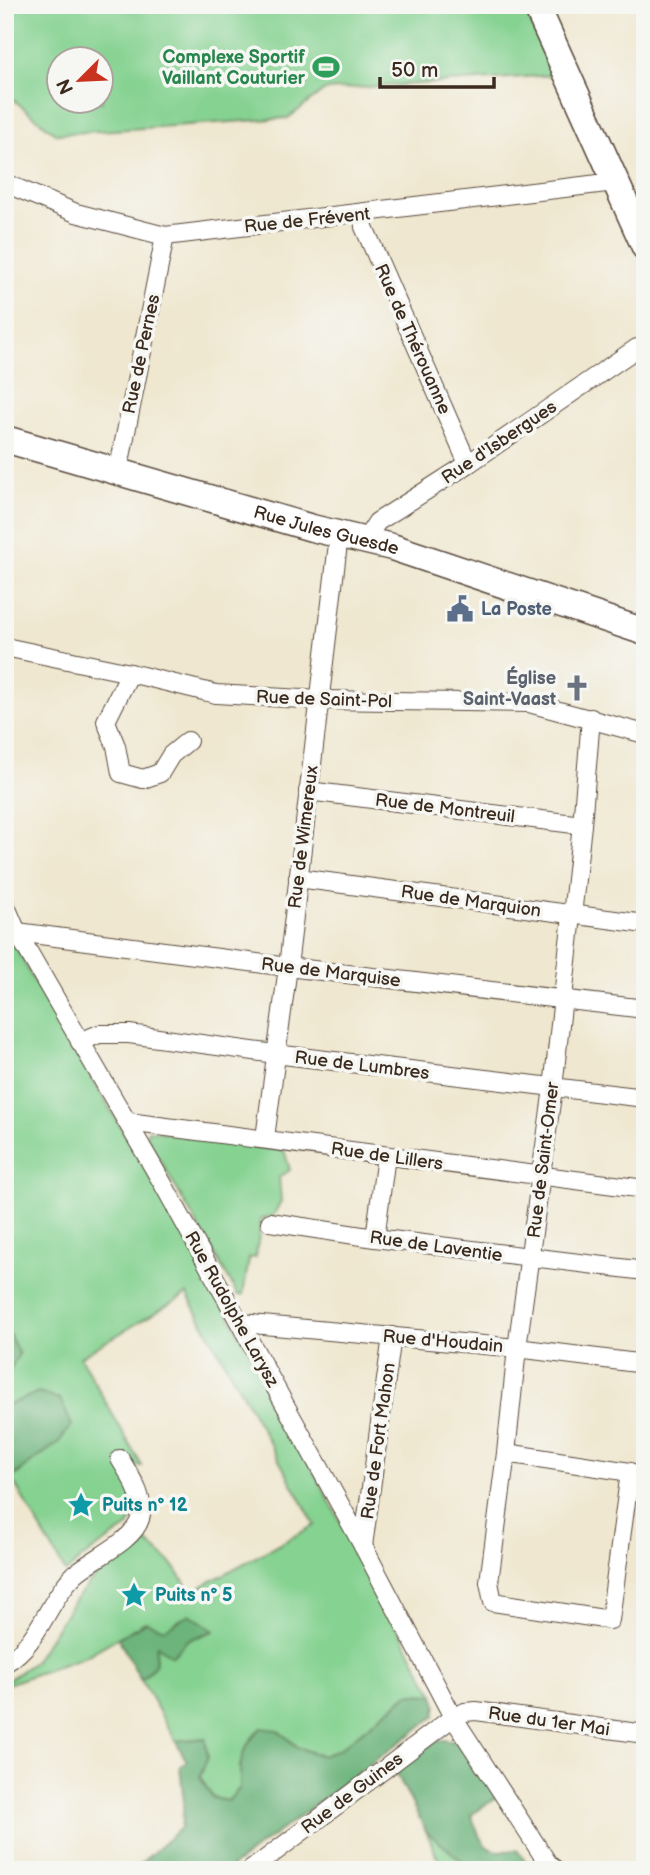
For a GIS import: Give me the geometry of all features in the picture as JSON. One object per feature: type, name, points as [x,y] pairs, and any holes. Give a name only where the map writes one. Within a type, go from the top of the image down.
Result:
[{"type":"street","points":[[536,5],[645,247]]},
{"type":"street","points":[[553,5],[645,210]]},
{"type":"street","name":"Rue de Frévent","points":[[5,183],[76,213],[165,236],[615,182]]},
{"type":"street","name":"Rue de Thérouanne","points":[[363,214],[364,227],[468,464]]},
{"type":"street","name":"Rue de Pernes","points":[[118,472],[165,236]]},
{"type":"street","name":"Rue d'Isbergues","points":[[366,540],[377,522],[468,464],[637,348]]},
{"type":"street","name":"Rue Jules Guesde","points":[[5,439],[339,535],[366,540],[645,632]]},
{"type":"street","name":"Rue de Wimereux","points":[[265,1138],[339,535]]},
{"type":"street","name":"Rue de Saint-Pol","points":[[5,647],[216,694],[320,701],[529,703],[645,734]]},
{"type":"street","points":[[130,673],[106,721],[116,746],[121,773],[143,779],[160,773],[172,755],[188,741]]},
{"type":"street","name":"Rue de Saint-Omer","points":[[506,1453],[630,1472],[610,1620],[493,1602],[489,1582],[517,1348],[553,1088],[591,718]]},
{"type":"street","name":"Rue de Montreuil","points":[[308,791],[582,825]]},
{"type":"street","name":"Rue de Marquion","points":[[298,878],[645,924]]},
{"type":"street","name":"Rue Rudolphe Larysz","points":[[5,904],[17,932],[241,1323],[453,1717],[549,1865],[556,1870]]},
{"type":"street","name":"Rue de Marquise","points":[[17,932],[645,1009]]},
{"type":"street","name":"Rue de Lumbres","points":[[80,1042],[99,1034],[129,1034],[645,1098]]},
{"type":"street","name":"Rue de Lillers","points":[[128,1122],[645,1189]]},
{"type":"street","points":[[375,1238],[386,1156]]},
{"type":"street","name":"Rue de Laventie","points":[[270,1222],[375,1238],[645,1271]]},
{"type":"street","name":"Rue d'Houdain","points":[[241,1323],[517,1348],[645,1364]]},
{"type":"street","name":"Rue de Fort Mahon","points":[[363,1546],[392,1336]]},
{"type":"street","points":[[5,1663],[27,1646],[62,1588],[137,1527],[142,1507],[120,1459]]},
{"type":"street","name":"Rue du 1er Mai","points":[[453,1717],[465,1712],[476,1712],[645,1734]]},
{"type":"street","name":"Rue de Guines","points":[[251,1870],[453,1717]]},
{"type":"green space","name":"Complexe Sportif Vaillant Couturier","points":[[5,5],[523,5],[554,75],[325,90],[288,118],[56,134],[5,93]]},
{"type":"green space","points":[[5,925],[33,980],[197,1255],[434,1695],[408,1694],[341,1748],[323,1756],[299,1748],[277,1730],[240,1765],[240,1788],[228,1801],[213,1798],[200,1777],[208,1756],[205,1738],[176,1741],[141,1680],[155,1665],[157,1644],[173,1656],[187,1640],[214,1631],[165,1629],[145,1622],[86,1656],[5,1685],[5,1682],[34,1662],[73,1602],[93,1579],[146,1541],[173,1565],[191,1592],[315,1525],[187,1294],[80,1357],[142,1466],[133,1466],[132,1496],[135,1512],[128,1527],[83,1557],[66,1573],[12,1479],[27,1466],[60,1399],[38,1393],[5,1406],[5,1378],[18,1354],[5,1326]]},
{"type":"green space","points":[[148,1130],[284,1150],[290,1170],[279,1177],[281,1201],[273,1216],[261,1219],[256,1257],[249,1258],[243,1295],[238,1295],[146,1136]]},
{"type":"green space","points":[[5,1326],[19,1354],[5,1378]]},
{"type":"green space","points":[[37,1393],[60,1399],[72,1425],[58,1443],[5,1482],[5,1406]]},
{"type":"green space","points":[[190,1614],[214,1631],[188,1640],[172,1656],[157,1645],[155,1665],[141,1680],[118,1638],[146,1622],[165,1629]]},
{"type":"green space","points":[[409,1694],[434,1695],[437,1705],[435,1716],[227,1870],[133,1870],[181,1828],[184,1804],[180,1766],[187,1762],[176,1741],[205,1738],[208,1756],[200,1777],[213,1798],[228,1801],[240,1788],[241,1762],[245,1748],[261,1728],[277,1730],[299,1748],[323,1756],[341,1748]]},
{"type":"green space","points":[[444,1740],[461,1743],[497,1797],[471,1815],[485,1845],[497,1851],[517,1850],[532,1870],[473,1870],[426,1831],[395,1770],[434,1742]]},
{"type":"green space","points":[[426,1831],[473,1870],[443,1870]]},
{"type":"place","name":"Complexe Sportif Vaillant Couturier","points":[[326,67]]},
{"type":"place","name":"La Poste","points":[[460,609]]},
{"type":"place","name":"Église Saint-Vaast","points":[[577,688]]},
{"type":"place","name":"Puits n° 12","points":[[81,1505]]},
{"type":"place","name":"Puits n° 5","points":[[134,1595]]}]
